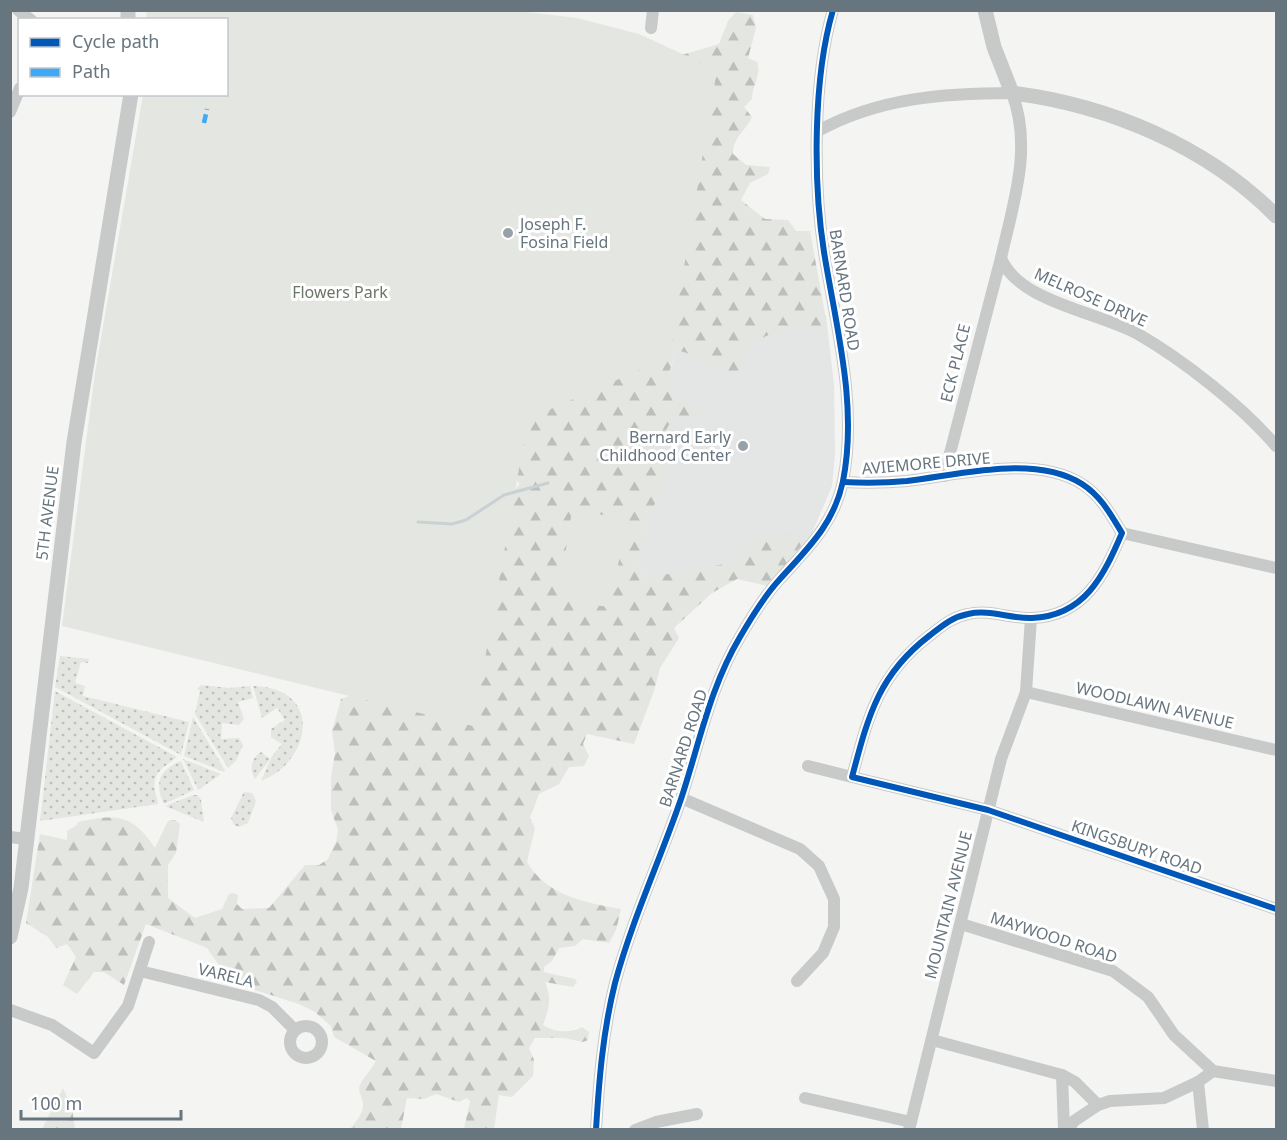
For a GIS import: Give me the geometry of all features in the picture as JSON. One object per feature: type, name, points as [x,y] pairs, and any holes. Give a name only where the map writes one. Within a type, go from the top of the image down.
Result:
[{"type":"street","points":[[651,28],[653,10]]},
{"type":"street","name":"BARNARD ROAD","points":[[596,1130],[600,1072],[615,983],[681,798],[710,704],[732,652],[778,580],[818,538],[833,511],[843,482],[846,447],[845,377],[819,217],[818,131],[825,38],[833,10]]},
{"type":"street","points":[[986,10],[990,36],[1018,109],[1021,163],[1017,194],[1000,258]]},
{"type":"street","points":[[10,112],[18,93]]},
{"type":"street","points":[[818,131],[856,112],[899,102],[964,94],[1012,93],[1105,114],[1182,145],[1244,187],[1276,216]]},
{"type":"street","name":"5TH AVENUE","points":[[10,937],[18,905],[18,838],[74,442],[131,96]]},
{"type":"street","name":"MELROSE DRIVE","points":[[1000,258],[1014,279],[1035,293],[1104,317],[1165,351],[1244,412],[1276,446]]},
{"type":"street","name":"ECK PLACE","points":[[944,476],[1000,258]]},
{"type":"street","name":"AVIEMORE DRIVE","points":[[843,482],[878,483],[980,470],[1048,471],[1069,477],[1095,494],[1122,533]]},
{"type":"street","points":[[852,777],[877,697],[889,675],[905,654],[952,618],[989,612],[1031,618],[1066,609],[1093,589],[1107,569],[1122,533],[1276,568]]},
{"type":"street","name":"MOUNTAIN AVENUE","points":[[910,1126],[1001,759],[1026,692],[1031,618]]},
{"type":"street","name":"WOODLAWN AVENUE","points":[[1026,692],[1276,750]]},
{"type":"street","points":[[808,766],[988,810]]},
{"type":"street","points":[[681,798],[800,849],[819,866],[834,899],[834,927],[823,953],[797,981]]},
{"type":"street","name":"KINGSBURY ROAD","points":[[988,810],[1276,909]]},
{"type":"street","name":"MAYWOOD ROAD","points":[[960,924],[1113,971],[1148,997],[1174,1035],[1214,1071]]},
{"type":"street","points":[[10,1010],[52,1025],[94,1053],[128,1006],[149,942]]},
{"type":"street","name":"VARELA","points":[[140,971],[259,1000],[272,1007],[294,1029]]},
{"type":"street","points":[[932,1040],[1062,1075],[1075,1082],[1098,1105]]},
{"type":"street","points":[[1066,1130],[1074,1120],[1098,1105],[1110,1101],[1164,1098],[1198,1082],[1214,1071],[1276,1081]]},
{"type":"street","points":[[1062,1075],[1066,1130]]},
{"type":"street","points":[[1198,1082],[1203,1130]]},
{"type":"street","points":[[805,1098],[910,1126]]},
{"type":"street","points":[[636,1130],[656,1122],[697,1114]]},
{"type":"shaded area","name":"Bernard Early Childhood Center","points":[[826,315],[834,385],[835,455],[832,486],[812,533],[795,553],[732,571],[646,578],[639,567],[652,434],[676,350],[693,331]]},
{"type":"green space","name":"Flowers Park","points":[[146,11],[518,11],[577,18],[639,34],[717,70],[669,357],[528,419],[473,726],[62,626],[95,373],[143,96],[228,96],[228,18],[147,18]]},
{"type":"green space","points":[[736,12],[753,15],[756,28],[748,58],[757,62],[758,76],[752,99],[744,107],[752,117],[737,139],[733,154],[746,165],[770,167],[768,174],[750,183],[741,200],[765,219],[788,220],[796,231],[810,231],[827,325],[773,333],[742,347],[747,361],[740,372],[723,370],[676,350],[669,373],[676,401],[705,410],[703,414],[673,418],[656,447],[655,459],[671,473],[642,528],[646,535],[639,567],[646,578],[736,562],[748,552],[752,543],[760,538],[796,535],[801,546],[767,586],[737,579],[712,593],[674,628],[679,638],[660,668],[634,744],[587,734],[583,744],[589,756],[584,766],[569,767],[559,784],[539,794],[530,818],[535,828],[527,862],[545,882],[568,896],[621,909],[616,930],[609,943],[583,939],[575,946],[559,948],[552,961],[544,967],[544,972],[575,979],[577,982],[573,987],[545,982],[549,1003],[543,1025],[562,1031],[573,1031],[582,1027],[589,1032],[588,1040],[583,1042],[564,1038],[535,1038],[529,1048],[534,1060],[533,1076],[512,1097],[499,1095],[494,1129],[464,1129],[470,1101],[467,1098],[459,1102],[436,1094],[424,1099],[407,1098],[401,1129],[350,1129],[363,1107],[360,1085],[376,1061],[334,1037],[331,1026],[315,1012],[299,1004],[252,989],[226,975],[207,948],[146,924],[124,985],[104,972],[94,972],[77,994],[63,985],[76,957],[67,944],[56,948],[48,937],[26,923],[40,834],[67,840],[67,831],[78,822],[113,817],[131,822],[139,828],[155,848],[168,821],[175,820],[180,824],[176,853],[168,865],[168,898],[195,918],[222,909],[229,894],[233,893],[238,895],[237,904],[242,909],[269,908],[305,865],[319,865],[328,859],[336,842],[338,830],[331,810],[331,777],[335,753],[332,731],[341,699],[362,691],[465,541],[520,484],[515,479],[499,482],[675,57],[719,44],[728,21]]},
{"type":"green space","points":[[572,510],[628,519],[609,607],[558,600]]},
{"type":"green space","points":[[60,656],[89,659],[88,663],[81,662],[75,683],[85,686],[83,696],[189,722],[181,755],[55,687]]},
{"type":"green space","points":[[201,685],[229,688],[250,686],[253,698],[238,702],[244,719],[239,725],[222,723],[221,739],[239,738],[243,745],[236,761],[228,768],[195,714],[200,690],[197,689]]},
{"type":"green space","points":[[253,686],[276,690],[292,699],[300,712],[303,727],[299,743],[291,758],[278,772],[261,781],[272,756],[282,744],[271,737],[271,729],[285,720],[277,708],[262,718]]},
{"type":"green space","points":[[55,691],[177,757],[161,770],[155,779],[158,804],[40,821]]},
{"type":"green space","points":[[193,717],[225,770],[224,772],[184,756]]},
{"type":"green space","points":[[261,752],[270,759],[255,779],[252,765]]},
{"type":"green space","points":[[183,759],[221,774],[198,790]]},
{"type":"green space","points":[[181,761],[194,790],[164,804],[159,790],[160,778],[163,773]]},
{"type":"green space","points":[[244,792],[252,793],[256,801],[248,823],[239,827],[234,825],[231,818]]},
{"type":"green space","points":[[198,795],[201,800],[204,822],[165,806]]},
{"type":"green space","points":[[63,1088],[72,1108],[75,1129],[42,1129]]},
{"type":"waterway","points":[[418,522],[452,524],[466,520],[504,495],[548,483]]},
{"type":"marked path","points":[[204,123],[207,109]]},
{"type":"cycle path","points":[[596,1130],[602,1056],[615,983],[681,799],[713,696],[730,656],[758,607],[819,534],[833,510],[843,481],[847,452],[847,395],[820,224],[817,163],[818,98],[826,37],[833,10]]},
{"type":"cycle path","points":[[843,482],[907,481],[996,469],[1042,470],[1063,475],[1089,489],[1105,506],[1122,533],[1100,578],[1079,601],[1066,610],[1032,618],[984,613],[962,615],[943,625],[912,651],[886,682],[877,699],[852,777],[988,810],[1276,909]]},
{"type":"place","name":"Joseph F. Fosina Field","points":[[508,233]]},
{"type":"place","name":"Bernard Early Childhood Center","points":[[743,446]]}]
